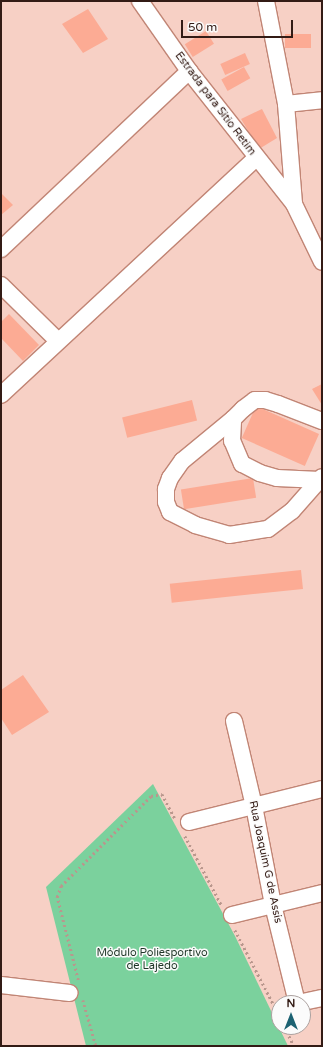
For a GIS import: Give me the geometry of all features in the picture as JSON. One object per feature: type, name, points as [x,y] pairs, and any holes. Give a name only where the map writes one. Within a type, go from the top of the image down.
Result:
[{"type":"street","name":"Estrada para Sitio Retim","points":[[140,1],[189,71],[256,158],[294,204]]},
{"type":"street","points":[[266,1],[286,104],[294,204],[322,262]]},
{"type":"street","points":[[1,249],[189,71]]},
{"type":"street","points":[[286,104],[322,100]]},
{"type":"street","points":[[1,395],[256,158]]},
{"type":"street","points":[[1,285],[58,341]]},
{"type":"street","points":[[321,478],[292,511],[268,529],[229,535],[195,525],[170,512],[166,502],[166,489],[170,478],[182,461],[234,419],[243,409],[256,400],[265,400],[322,421]]},
{"type":"street","points":[[234,419],[232,441],[242,464],[260,473],[277,478],[321,478]]},
{"type":"street","name":"Rua Joaquim G de Assis","points":[[234,721],[254,806],[273,905],[295,995]]},
{"type":"street","points":[[182,824],[322,789]]},
{"type":"street","points":[[230,918],[273,905],[322,893]]},
{"type":"street","points":[[1,986],[77,991]]},
{"type":"street","points":[[311,1000],[322,998]]},
{"type":"path","points":[[96,1046],[77,991],[57,897],[61,886],[151,796],[162,794],[182,824],[271,999]]},
{"type":"path","points":[[289,1035],[294,1046]]},
{"type":"green space","name":"Módulo Poliesportivo de Lajedo","points":[[153,784],[235,936],[271,1011],[271,1035],[283,1035],[288,1046],[86,1046],[46,887]]},
{"type":"building","points":[[88,9],[108,39],[83,53],[62,24]]},
{"type":"building","points":[[206,31],[214,44],[193,57],[185,44]]},
{"type":"building","points":[[285,34],[311,34],[311,48],[285,48]]},
{"type":"building","points":[[245,53],[250,64],[225,75],[220,64]]},
{"type":"building","points":[[244,67],[250,78],[228,91],[221,80]]},
{"type":"building","points":[[262,109],[277,138],[259,149],[241,119]]},
{"type":"building","points":[[1,193],[13,205],[1,215]]},
{"type":"building","points":[[9,314],[39,345],[23,361],[1,338],[1,322]]},
{"type":"building","points":[[322,384],[322,405],[312,389]]},
{"type":"building","points":[[192,400],[197,420],[127,438],[122,417]]},
{"type":"building","points":[[256,406],[319,434],[305,466],[242,438]]},
{"type":"building","points":[[253,478],[256,498],[184,509],[181,489]]},
{"type":"building","points":[[301,570],[303,589],[172,603],[170,584]]},
{"type":"building","points":[[23,675],[49,712],[12,735],[1,718],[1,690]]}]
